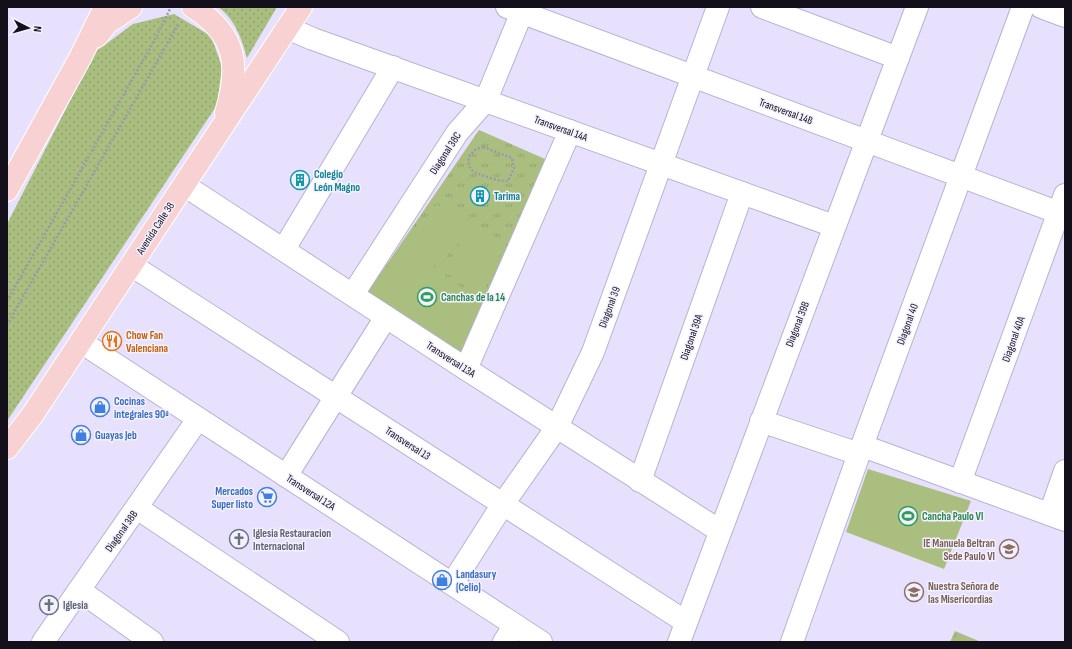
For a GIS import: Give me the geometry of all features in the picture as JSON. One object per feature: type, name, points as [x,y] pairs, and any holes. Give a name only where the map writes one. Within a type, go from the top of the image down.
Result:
[{"type":"main road","points":[[7,190],[80,58],[105,7]]},
{"type":"main road","points":[[80,58],[107,23],[131,7]]},
{"type":"main road","name":"Avenida Calle 38","points":[[7,448],[33,414],[81,342],[184,184],[222,130],[301,7]]},
{"type":"main road","points":[[187,14],[206,16],[224,34],[233,55],[233,80],[229,104],[222,130]]},
{"type":"main road","points":[[7,465],[33,414]]},
{"type":"street","name":"Diagonal 39","points":[[452,584],[503,504],[557,427],[592,352],[718,7]]},
{"type":"street","points":[[762,7],[898,58]]},
{"type":"street","name":"Diagonal 39B","points":[[682,632],[917,7]]},
{"type":"street","name":"Diagonal 40","points":[[792,642],[1023,7]]},
{"type":"street","points":[[1041,7],[1065,16]]},
{"type":"street","name":"Transversal 14B","points":[[518,9],[961,176],[1063,208]]},
{"type":"street","name":"Diagonal 38C","points":[[353,294],[457,133],[486,100],[518,9]]},
{"type":"street","name":"Transversal 14A","points":[[287,28],[313,39],[834,226]]},
{"type":"street","points":[[284,249],[393,67]]},
{"type":"street","points":[[466,369],[570,132]]},
{"type":"street","name":"Transversal 13A","points":[[184,184],[466,369],[720,531]]},
{"type":"street","name":"Diagonal 39A","points":[[640,481],[742,193]]},
{"type":"street","name":"Diagonal 40A","points":[[960,482],[1063,208]]},
{"type":"street","name":"Transversal 13","points":[[131,265],[503,504],[682,632]]},
{"type":"street","points":[[286,476],[386,317]]},
{"type":"street","name":"Transversal 12A","points":[[81,342],[452,584],[510,634],[541,642]]},
{"type":"street","name":"Diagonal 38B","points":[[43,642],[198,419]]},
{"type":"street","points":[[761,421],[861,450],[960,482],[1057,517],[1065,471]]},
{"type":"street","points":[[137,508],[338,642]]},
{"type":"street","points":[[80,590],[152,642]]},
{"type":"path","points":[[7,301],[154,40],[171,7]]},
{"type":"path","points":[[7,325],[187,14]]},
{"type":"path","points":[[483,147],[512,158],[514,168],[508,181],[502,182],[472,171],[469,165],[470,155],[476,149],[483,147]]},
{"type":"green space","points":[[218,7],[277,7],[247,58],[237,30],[229,17]]},
{"type":"green space","points":[[174,14],[211,36],[222,67],[217,105],[7,421],[7,224],[95,52],[133,24]]},
{"type":"green space","points":[[479,130],[552,162],[463,359],[367,293]]},
{"type":"green space","points":[[436,204],[467,221],[440,269],[405,246]]},
{"type":"green space","points":[[472,222],[505,243],[482,296],[444,272]]},
{"type":"green space","name":"Canchas de la 14","points":[[401,247],[485,303],[463,355],[369,291]]},
{"type":"green space","name":"Cancha Paulo VI","points":[[868,469],[971,501],[944,569],[846,532]]},
{"type":"green space","points":[[955,631],[981,642],[950,642]]},
{"type":"place","name":"Colegio León Magno","points":[[300,180]]},
{"type":"place","name":"Tarima","points":[[480,196]]},
{"type":"place","name":"Canchas de la 14","points":[[427,297]]},
{"type":"place","name":"Chow Fan Valenciana","points":[[112,341]]},
{"type":"place","name":"Cocinas integrales 90ª","points":[[100,407]]},
{"type":"place","name":"Guayas Jeb","points":[[81,435]]},
{"type":"place","name":"Mercados Super listo","points":[[267,497]]},
{"type":"place","name":"Cancha Paulo VI","points":[[908,516]]},
{"type":"place","name":"Iglesia Restauracion Internacional","points":[[239,539]]},
{"type":"place","name":"IE Manuela Beltran Sede Paulo VI","points":[[1009,549]]},
{"type":"place","name":"Landasury (Celio)","points":[[442,580]]},
{"type":"place","name":"Nuestra Señora de las Misericordias","points":[[914,592]]},
{"type":"place","name":"Iglesia","points":[[49,605]]}]
